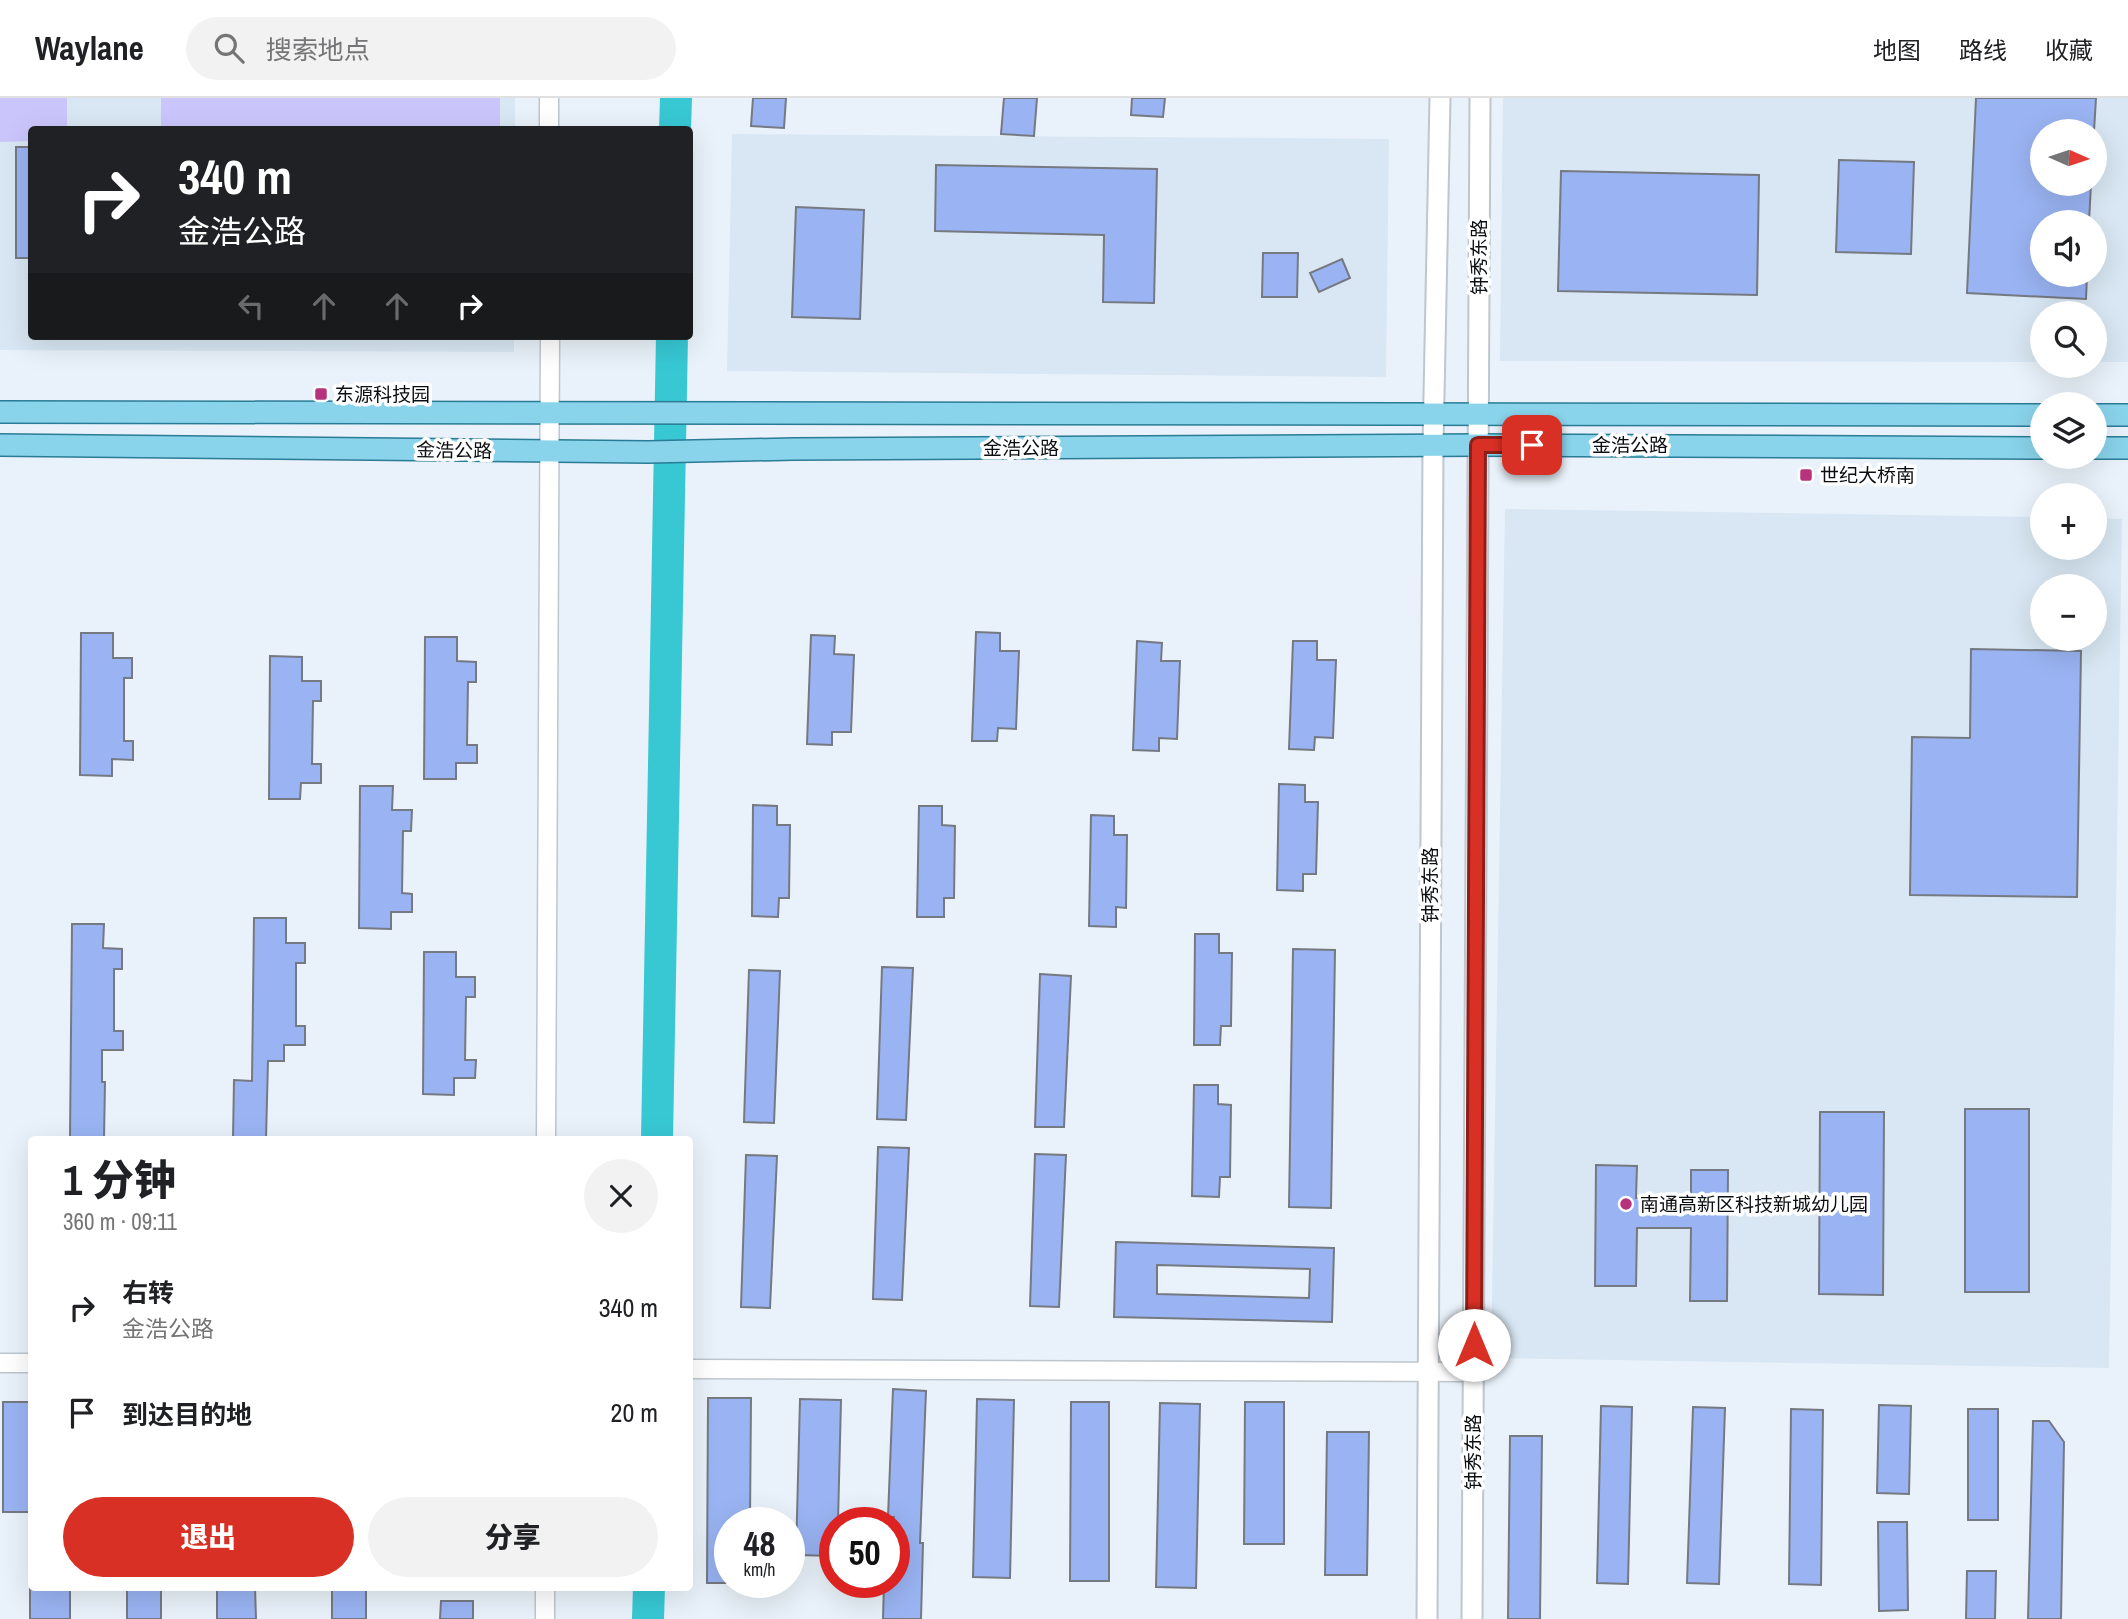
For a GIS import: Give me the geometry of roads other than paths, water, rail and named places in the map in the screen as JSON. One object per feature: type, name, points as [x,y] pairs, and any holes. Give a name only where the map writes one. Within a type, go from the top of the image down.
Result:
[{"type":"main road","points":[[1433,416],[1440,98]]},
{"type":"main road","name":"钟秀东路","points":[[1472,1619],[1480,98]]},
{"type":"main road","points":[[0,412],[550,411],[1478,417],[2030,415]]},
{"type":"main road","points":[[2107,415],[2128,415]]},
{"type":"main road","name":"钟秀东路","points":[[1427,1619],[1426,1372],[1433,416]]},
{"type":"main road","name":"金浩公路","points":[[0,445],[648,452],[1433,445],[2030,448]]},
{"type":"main road","points":[[2107,448],[2128,448]]},
{"type":"street","points":[[549,98],[549,126]]},
{"type":"street","points":[[546,1136],[550,340]]},
{"type":"street","points":[[0,1363],[28,1363]]},
{"type":"street","points":[[693,1369],[1474,1372]]},
{"type":"street","points":[[545,1591],[545,1619]]},
{"type":"waterway","points":[[675,126],[676,98]]},
{"type":"waterway","points":[[657,1136],[672,340]]},
{"type":"waterway","points":[[648,1619],[649,1591]]},
{"type":"place","name":"东源科技园","points":[[321,394]]},
{"type":"place","name":"世纪大桥南","points":[[1806,475]]},
{"type":"place","name":"南通高新区科技新城幼儿园","points":[[1626,1204]]}]
